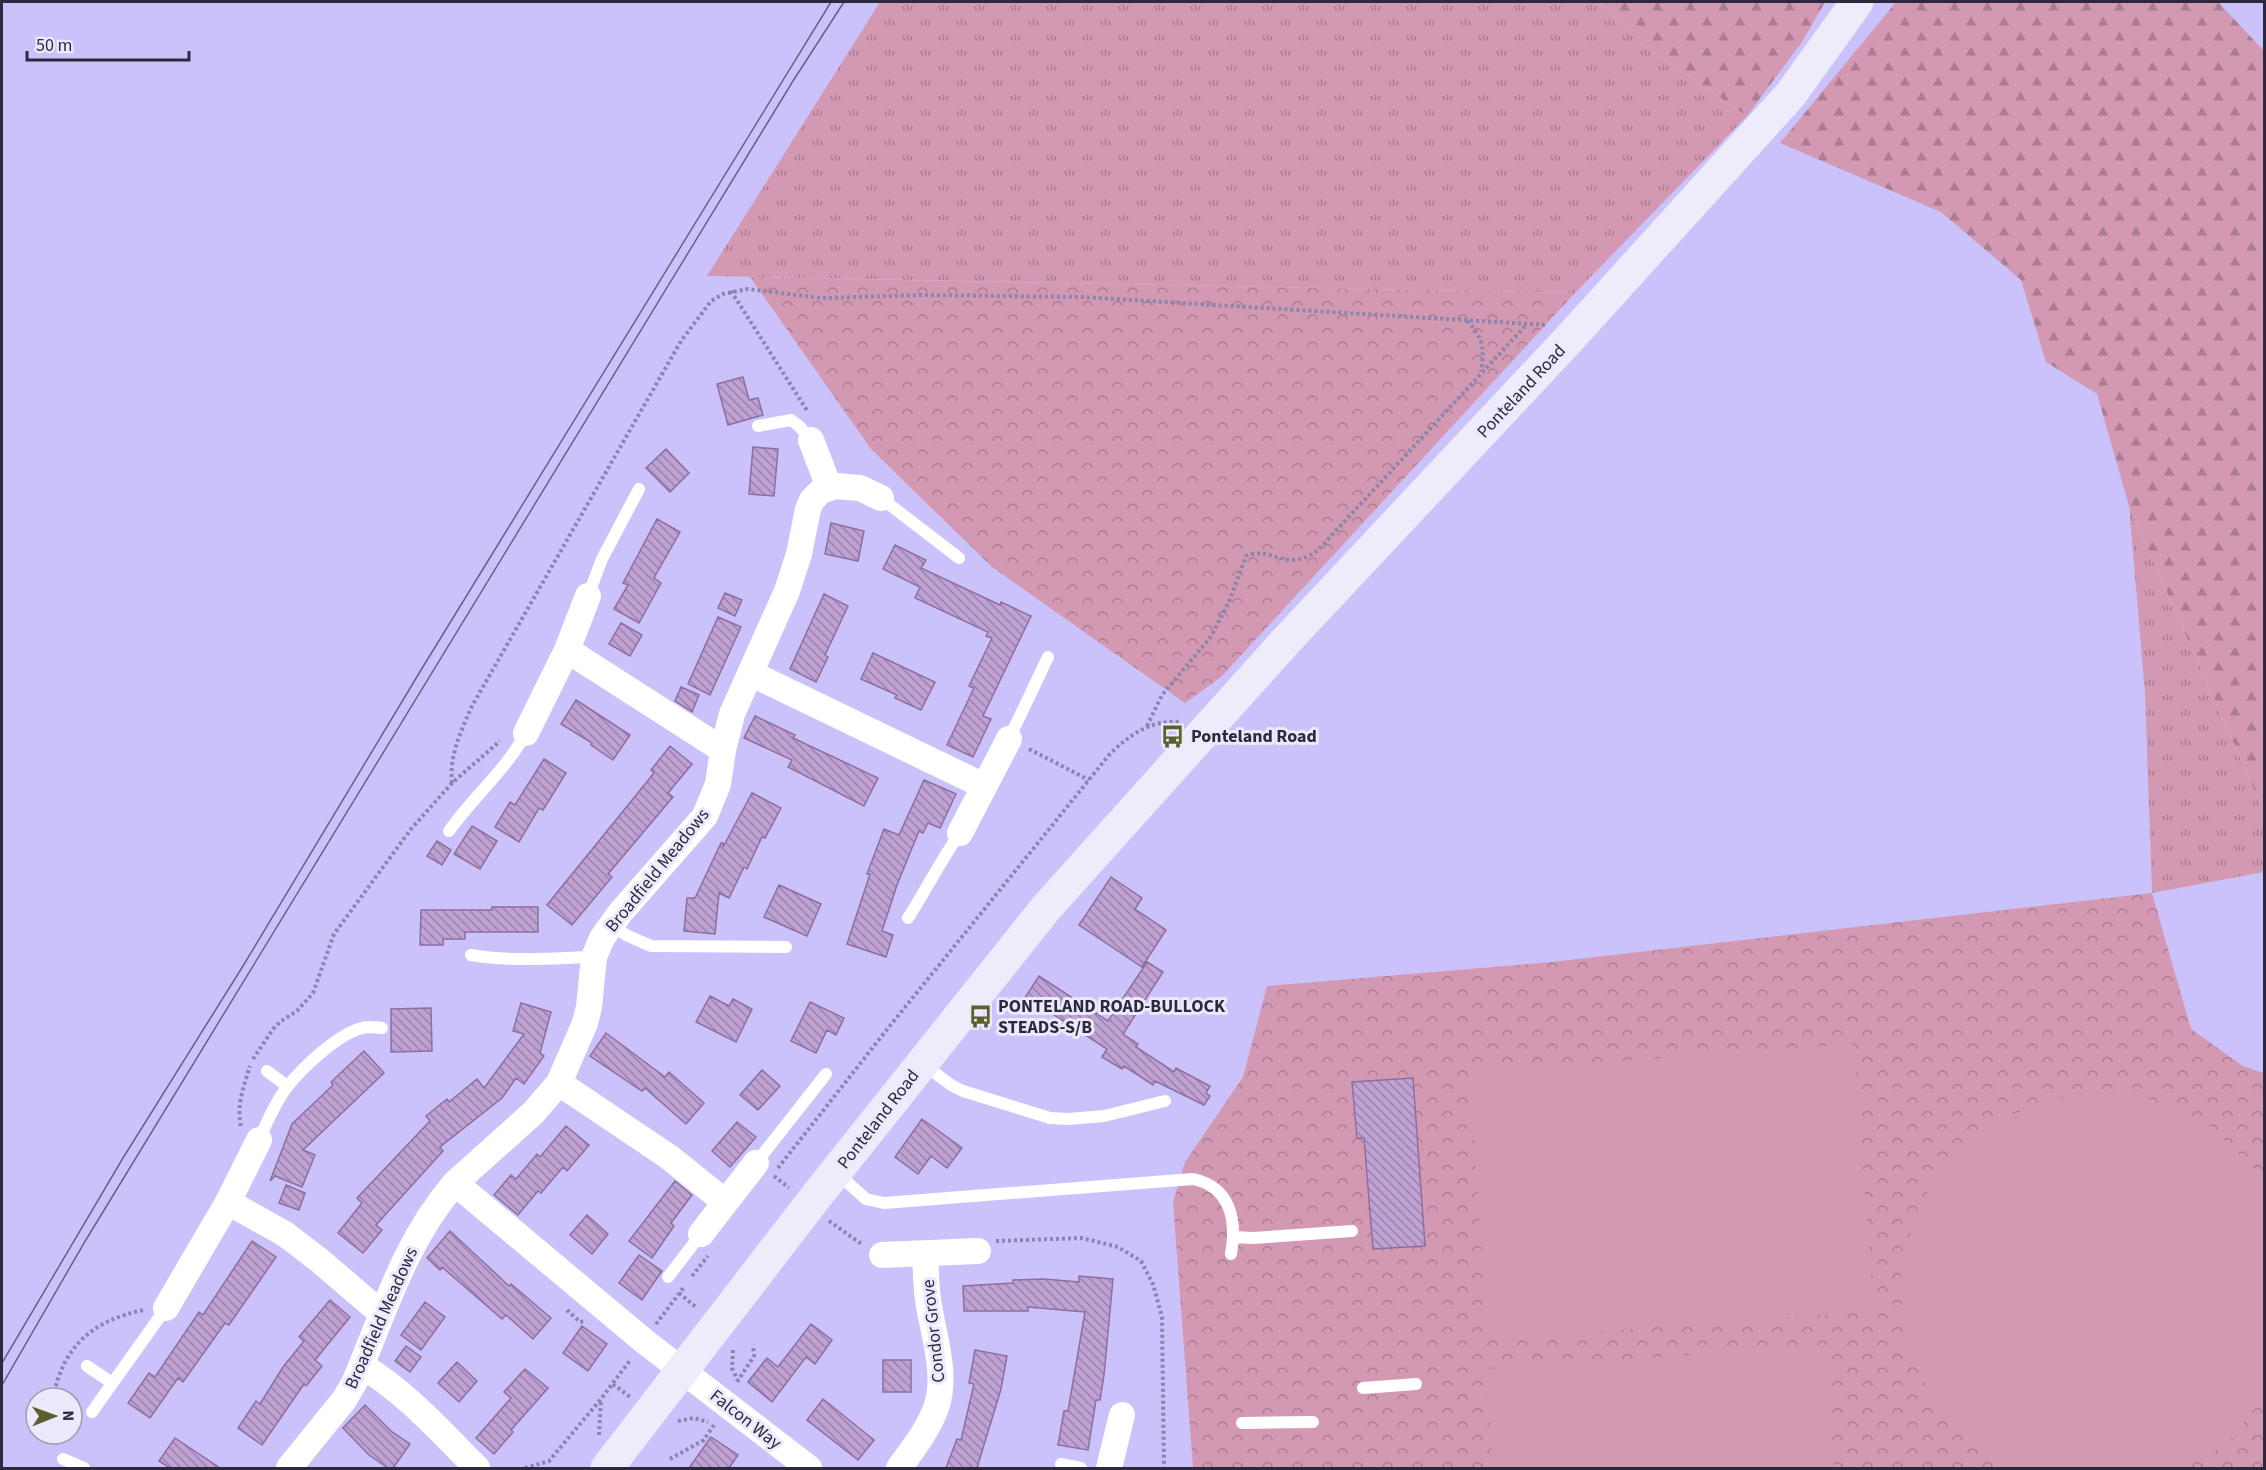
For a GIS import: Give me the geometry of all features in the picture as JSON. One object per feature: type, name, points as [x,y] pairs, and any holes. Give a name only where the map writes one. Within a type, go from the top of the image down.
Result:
[{"type":"main road","name":"Ponteland Road","points":[[607,1468],[836,1172],[1046,908],[1286,641],[1570,338],[1791,94],[1857,2]]},
{"type":"street","points":[[811,440],[829,487],[852,486],[881,498]]},
{"type":"street","name":"Broadfield Meadows","points":[[289,1468],[344,1400],[354,1383],[406,1254],[444,1197],[455,1184],[533,1113],[559,1083],[585,1023],[589,1007],[594,957],[611,924],[705,816],[718,784],[732,714],[787,591],[799,554],[807,509],[816,494],[829,487]]},
{"type":"street","points":[[526,734],[567,650],[588,596]]},
{"type":"street","points":[[567,650],[723,750]]},
{"type":"street","points":[[750,673],[984,786]]},
{"type":"street","points":[[960,833],[984,786],[1019,744]]},
{"type":"street","points":[[559,1083],[660,1151],[725,1202]]},
{"type":"street","points":[[166,1308],[228,1202],[259,1140]]},
{"type":"street","points":[[706,1243],[725,1202],[761,1173]]},
{"type":"street","name":"Falcon Way","points":[[455,1184],[644,1341],[809,1468]]},
{"type":"street","points":[[228,1202],[285,1234],[382,1314]]},
{"type":"street","name":"Condor Grove","points":[[882,1255],[978,1251]]},
{"type":"street","name":"Condor Grove","points":[[899,1468],[922,1437],[937,1404],[940,1388],[939,1364],[928,1299],[926,1254]]},
{"type":"street","points":[[362,1366],[383,1378],[397,1390],[477,1468]]},
{"type":"street","points":[[1109,1468],[1122,1415]]},
{"type":"lane","points":[[758,426],[790,420],[799,426],[811,440]]},
{"type":"lane","points":[[588,596],[602,559],[639,489]]},
{"type":"lane","points":[[881,498],[959,558]]},
{"type":"lane","points":[[1019,744],[1048,657]]},
{"type":"lane","points":[[449,831],[486,785],[507,765],[526,734]]},
{"type":"lane","points":[[908,918],[960,833]]},
{"type":"lane","points":[[611,924],[626,935],[651,946],[786,947]]},
{"type":"lane","points":[[471,955],[494,959],[594,957]]},
{"type":"lane","points":[[259,1140],[273,1108],[287,1086],[325,1051],[347,1034],[360,1028],[382,1028]]},
{"type":"lane","points":[[922,1063],[951,1085],[963,1091],[1050,1118],[1089,1119],[1165,1101]]},
{"type":"lane","points":[[267,1071],[287,1086]]},
{"type":"lane","points":[[761,1173],[826,1074]]},
{"type":"lane","points":[[836,1172],[866,1199],[884,1203],[1193,1179],[1205,1182],[1217,1189],[1224,1198],[1230,1211],[1234,1237],[1231,1254]]},
{"type":"lane","points":[[1234,1237],[1253,1238],[1352,1231]]},
{"type":"lane","points":[[668,1277],[706,1243]]},
{"type":"lane","points":[[92,1412],[166,1308]]},
{"type":"lane","points":[[87,1366],[112,1383]]},
{"type":"lane","points":[[1363,1388],[1416,1384]]},
{"type":"lane","points":[[1242,1423],[1313,1422]]},
{"type":"lane","points":[[63,1459],[84,1468]]},
{"type":"lane","points":[[1061,1464],[1081,1468]]},
{"type":"path","points":[[452,783],[454,752],[472,706],[557,555],[681,341],[711,301],[731,291],[758,289],[821,298],[923,295],[1082,297],[1553,325],[1570,338]]},
{"type":"path","points":[[731,291],[806,407],[813,423],[814,431],[811,440]]},
{"type":"path","points":[[1467,321],[1483,343],[1481,372]]},
{"type":"path","points":[[1147,726],[1162,695],[1210,638],[1225,611],[1246,556],[1258,554],[1294,561],[1311,556],[1527,324]]},
{"type":"path","points":[[761,1173],[885,1032],[1119,745],[1147,726],[1169,721],[1212,724]]},
{"type":"path","points":[[259,1140],[243,1130],[239,1118],[244,1084],[260,1047],[280,1021],[297,1011],[308,1000],[317,984],[331,940],[343,920],[411,829],[452,783],[495,744],[510,736],[526,734]]},
{"type":"path","points":[[1019,744],[1089,780]]},
{"type":"path","points":[[820,1214],[852,1239],[882,1255]]},
{"type":"path","points":[[978,1251],[988,1242],[1069,1237],[1118,1247],[1141,1261],[1153,1284],[1162,1317],[1164,1468]]},
{"type":"path","points":[[654,1327],[706,1243]]},
{"type":"path","points":[[56,1386],[66,1360],[76,1344],[88,1333],[108,1321],[126,1315],[166,1308]]},
{"type":"path","points":[[738,1381],[754,1356],[753,1345]]},
{"type":"path","points":[[525,1468],[549,1461],[634,1355]]},
{"type":"path","points":[[670,1459],[704,1440],[714,1425]]},
{"type":"green space","points":[[880,2],[1599,2],[1646,47],[1747,116],[1575,293],[707,276]]},
{"type":"green space","points":[[1599,2],[1825,2],[1802,42],[1747,116],[1646,47]]},
{"type":"green space","points":[[1896,2],[2218,2],[2264,51],[2264,812],[2129,506],[2097,394],[2046,362],[2021,280],[1941,212],[1780,143]]},
{"type":"green space","points":[[750,277],[1575,293],[1221,677],[1185,703],[992,567],[871,449]]},
{"type":"green space","points":[[2129,506],[2264,812],[2264,872],[2152,893],[2145,693]]},
{"type":"green space","points":[[2152,893],[2191,1029],[2243,1066],[2264,1073],[2264,1468],[1193,1468],[1173,1202],[1185,1162],[1243,1077],[1267,986],[1552,962]]},
{"type":"green space","points":[[1854,1044],[1874,1311],[1488,1340],[1469,1072]]},
{"type":"green space","points":[[2077,1093],[2146,1098],[2209,1126],[2259,1174],[2264,1185],[2264,1397],[2227,1444],[2184,1468],[2003,1468],[1942,1417],[1904,1341],[1901,1256],[1934,1177],[1996,1120]]},
{"type":"green space","points":[[1825,1346],[1834,1468],[1493,1468],[1486,1369]]},
{"type":"building","points":[[743,377],[749,400],[758,398],[763,415],[728,425],[717,384]]},
{"type":"building","points":[[753,447],[778,449],[774,496],[749,494]]},
{"type":"building","points":[[666,449],[689,473],[670,492],[646,468]]},
{"type":"building","points":[[657,519],[680,532],[654,578],[661,583],[639,623],[614,609],[628,585],[623,583]]},
{"type":"building","points":[[831,523],[864,531],[858,561],[825,554]]},
{"type":"building","points":[[895,545],[926,560],[921,568],[1000,605],[1001,602],[1031,616],[983,716],[991,719],[973,757],[947,745],[974,688],[969,686],[992,638],[986,636],[988,632],[915,598],[920,587],[883,569]]},
{"type":"building","points":[[725,593],[742,600],[735,616],[718,608]]},
{"type":"building","points":[[824,594],[848,606],[825,655],[828,657],[816,682],[790,669]]},
{"type":"building","points":[[718,617],[741,627],[710,695],[688,684]]},
{"type":"building","points":[[621,623],[642,635],[630,656],[609,644]]},
{"type":"building","points":[[873,653],[935,682],[921,710],[895,698],[897,695],[861,679]]},
{"type":"building","points":[[681,687],[699,695],[692,712],[675,701]]},
{"type":"building","points":[[576,700],[630,735],[613,760],[591,745],[592,743],[561,724]]},
{"type":"building","points":[[755,716],[795,735],[793,738],[878,778],[864,806],[788,767],[792,760],[744,738]]},
{"type":"building","points":[[670,746],[692,764],[668,793],[673,797],[608,874],[612,877],[572,925],[547,905],[654,773],[651,770]]},
{"type":"building","points":[[544,759],[566,773],[543,810],[539,808],[519,842],[495,827],[510,802],[515,805]]},
{"type":"building","points":[[924,780],[956,794],[940,828],[928,823],[923,833],[919,831],[897,885],[882,931],[893,935],[886,957],[847,944],[870,874],[867,874],[884,829],[899,835]]},
{"type":"building","points":[[752,793],[781,808],[765,838],[762,837],[747,869],[744,867],[729,898],[719,893],[715,934],[684,931],[687,898],[695,898],[721,843],[723,847]]},
{"type":"building","points":[[472,826],[497,841],[480,869],[454,854]]},
{"type":"building","points":[[437,841],[451,850],[442,865],[427,856]]},
{"type":"building","points":[[1111,877],[1142,898],[1135,909],[1166,930],[1142,967],[1079,925]]},
{"type":"building","points":[[779,885],[821,904],[807,936],[764,917]]},
{"type":"building","points":[[492,907],[538,907],[538,932],[465,932],[465,939],[443,939],[443,945],[420,945],[421,910],[492,910]]},
{"type":"building","points":[[1147,962],[1163,972],[1123,1034],[1138,1044],[1136,1047],[1174,1072],[1176,1068],[1210,1086],[1206,1093],[1210,1096],[1204,1105],[1155,1081],[1153,1085],[1124,1066],[1122,1069],[1102,1057],[1107,1049],[1048,1011],[1046,1014],[1024,999],[1039,976],[1108,1021]]},
{"type":"building","points":[[710,996],[729,1006],[733,999],[752,1009],[736,1042],[696,1022]]},
{"type":"building","points":[[810,1002],[844,1018],[836,1035],[827,1030],[816,1053],[791,1041]]},
{"type":"building","points":[[521,1003],[551,1012],[540,1053],[544,1056],[524,1084],[516,1078],[502,1098],[440,1147],[443,1151],[376,1225],[382,1230],[363,1253],[338,1233],[362,1203],[357,1198],[430,1121],[426,1116],[447,1099],[449,1102],[477,1079],[484,1088],[524,1034],[513,1031]]},
{"type":"building","points":[[431,1008],[432,1051],[391,1052],[391,1009]]},
{"type":"building","points":[[606,1033],[665,1077],[669,1072],[704,1103],[686,1124],[645,1088],[642,1091],[590,1056]]},
{"type":"building","points":[[364,1051],[384,1073],[303,1150],[315,1155],[302,1187],[275,1176],[270,1181],[292,1124],[333,1085],[331,1082]]},
{"type":"building","points":[[762,1070],[780,1086],[758,1110],[740,1095]]},
{"type":"building","points":[[1413,1078],[1425,1246],[1373,1249],[1364,1138],[1357,1138],[1352,1082]]},
{"type":"building","points":[[922,1119],[962,1148],[947,1168],[931,1156],[918,1174],[895,1157]]},
{"type":"building","points":[[737,1122],[756,1137],[730,1167],[712,1151]]},
{"type":"building","points":[[566,1126],[589,1145],[567,1171],[563,1167],[541,1193],[538,1191],[518,1215],[494,1195],[511,1175],[516,1179],[537,1154],[540,1157]]},
{"type":"building","points":[[675,1181],[692,1195],[671,1223],[674,1226],[652,1258],[629,1241]]},
{"type":"building","points":[[286,1185],[305,1193],[299,1210],[279,1203]]},
{"type":"building","points":[[587,1215],[608,1234],[592,1254],[570,1235]]},
{"type":"building","points":[[450,1231],[509,1286],[511,1284],[551,1318],[533,1339],[506,1315],[502,1319],[442,1267],[440,1270],[427,1258]]},
{"type":"building","points":[[252,1241],[276,1257],[229,1325],[225,1323],[183,1382],[178,1378],[150,1418],[128,1403],[149,1373],[155,1377],[199,1312],[203,1315]]},
{"type":"building","points":[[639,1255],[662,1271],[642,1300],[619,1283]]},
{"type":"building","points":[[1079,1276],[1113,1279],[1104,1375],[1100,1400],[1096,1400],[1088,1450],[1058,1445],[1064,1411],[1068,1411],[1085,1312],[1028,1307],[1028,1311],[964,1311],[963,1286],[1013,1283],[1013,1280],[1044,1279],[1079,1282]]},
{"type":"building","points":[[330,1300],[350,1317],[315,1360],[322,1366],[306,1386],[304,1384],[262,1445],[238,1428],[256,1401],[260,1404],[283,1367],[304,1341],[299,1337]]},
{"type":"building","points":[[425,1302],[445,1317],[421,1350],[401,1335]]},
{"type":"building","points":[[811,1324],[832,1340],[815,1364],[806,1357],[772,1402],[748,1382],[767,1358],[778,1367]]},
{"type":"building","points":[[582,1326],[607,1344],[588,1371],[563,1353]]},
{"type":"building","points":[[406,1346],[421,1357],[410,1372],[395,1361]]},
{"type":"building","points":[[975,1350],[1007,1356],[1001,1389],[977,1468],[946,1468],[957,1439],[961,1440],[974,1384],[969,1383]]},
{"type":"building","points":[[883,1360],[911,1360],[911,1392],[883,1392]]},
{"type":"building","points":[[457,1362],[477,1381],[459,1402],[438,1383]]},
{"type":"building","points":[[525,1369],[548,1388],[511,1430],[513,1432],[494,1454],[476,1438],[511,1398],[504,1392]]},
{"type":"building","points":[[823,1399],[874,1440],[858,1460],[807,1420]]},
{"type":"building","points":[[365,1405],[391,1431],[410,1444],[393,1468],[388,1468],[369,1455],[343,1428]]},
{"type":"building","points":[[711,1437],[738,1455],[729,1468],[689,1468]]},
{"type":"building","points":[[175,1438],[220,1468],[170,1468],[159,1461]]},
{"type":"tram line","points":[[2,1363],[123,1158],[243,966],[421,670],[831,2]]},
{"type":"tram line","points":[[2,1385],[84,1243],[793,81],[844,2]]},
{"type":"place","name":"Ponteland Road","points":[[1173,736]]},
{"type":"place","name":"PONTELAND ROAD-BULLOCK STEADS-S/B","points":[[980,1016]]}]
